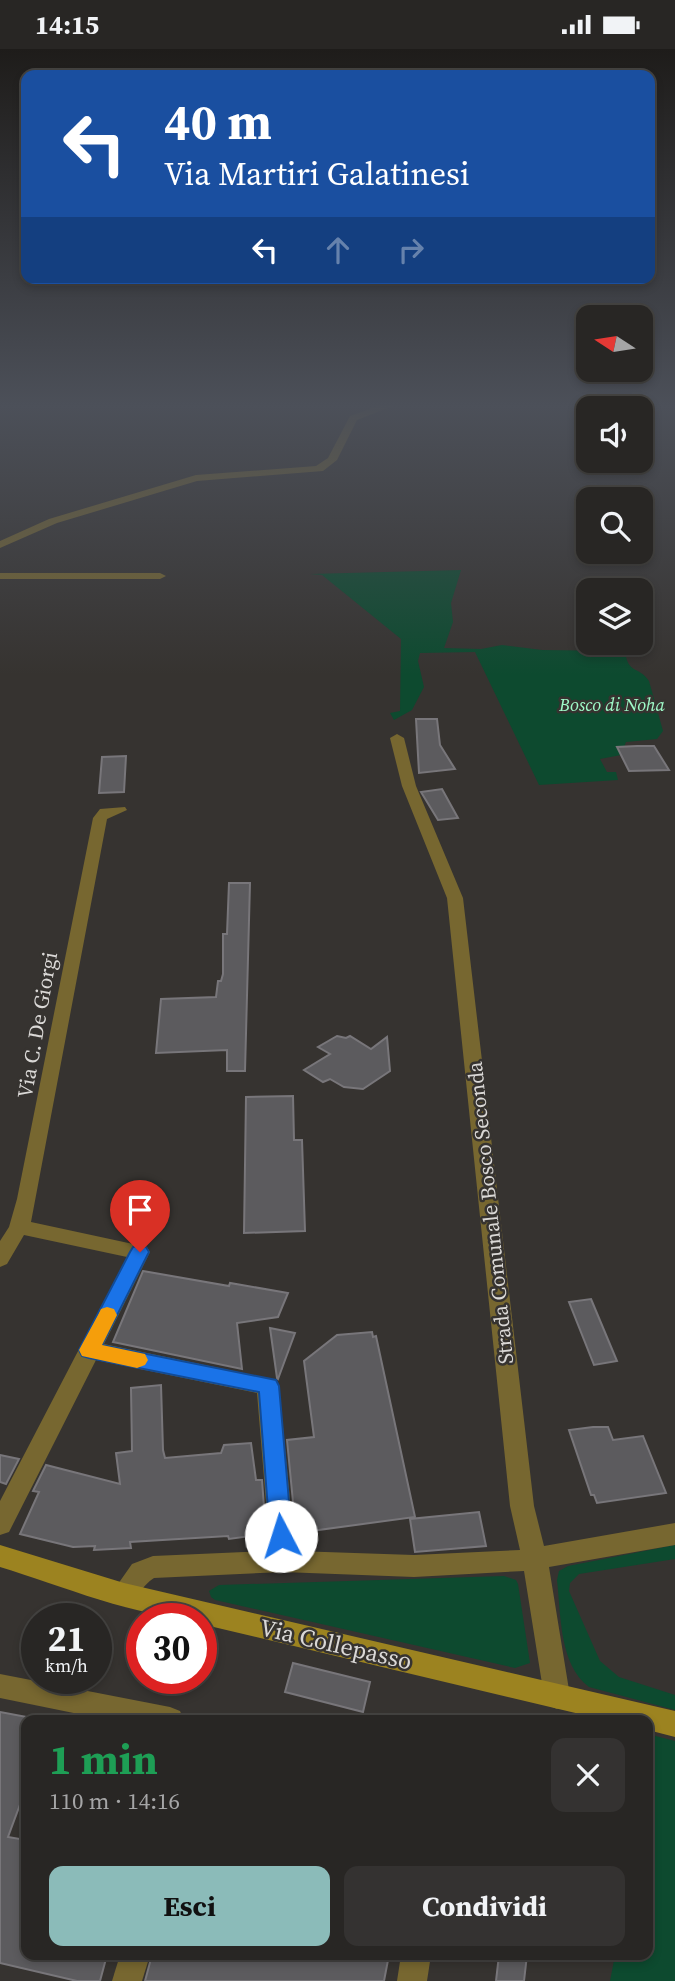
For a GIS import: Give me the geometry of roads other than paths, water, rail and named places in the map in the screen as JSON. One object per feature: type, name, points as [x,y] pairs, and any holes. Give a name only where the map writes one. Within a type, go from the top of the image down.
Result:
[{"type":"street","points":[[0,545],[53,521],[142,494]]},
{"type":"street","points":[[0,576],[160,576]]},
{"type":"street","name":"Strada Comunale Bosco Seconda","points":[[397,738],[409,786],[455,898],[522,1506],[536,1560],[557,1696]]},
{"type":"street","name":"Via C. De Giorgi","points":[[0,1259],[19,1227],[27,1199],[100,818],[105,812],[120,810]]},
{"type":"street","points":[[0,1525],[140,1252],[19,1227]]},
{"type":"street","points":[[89,1350],[268,1386],[283,1561]]},
{"type":"street","points":[[124,1594],[141,1571],[153,1567],[283,1561],[414,1566],[536,1560],[675,1534]]},
{"type":"street","name":"Via Collepasso","points":[[0,1556],[124,1594],[637,1715]]},
{"type":"street","points":[[0,1686],[145,1715]]},
{"type":"street","name":"Via Collepasso","points":[[653,1719],[675,1724]]},
{"type":"street","points":[[127,1981],[133,1960]]},
{"type":"street","points":[[412,1981],[415,1960]]},
{"type":"park label","name":"Bosco di Noha","points":[[612,704]]}]
